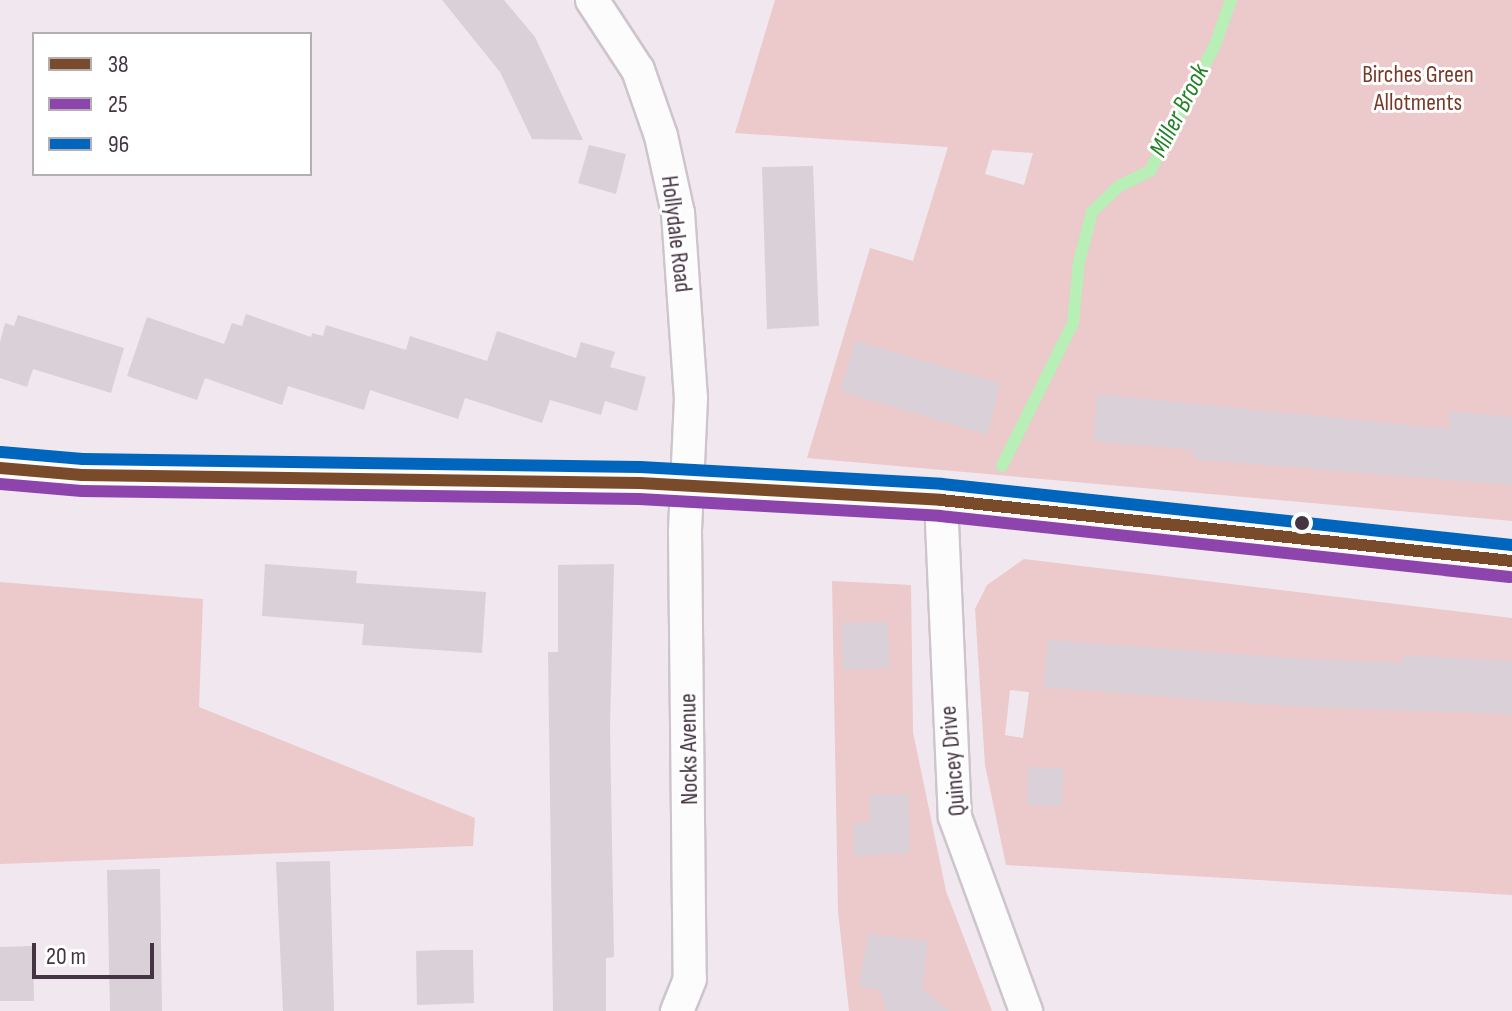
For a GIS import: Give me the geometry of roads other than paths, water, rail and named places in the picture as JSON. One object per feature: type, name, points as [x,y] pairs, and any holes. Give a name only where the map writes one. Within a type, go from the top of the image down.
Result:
[{"type":"street","name":"Hollydale Road","points":[[592,0],[638,70],[661,136],[678,213],[691,398],[688,485]]},
{"type":"street","points":[[0,468],[82,475],[688,485],[941,500],[1512,561]]},
{"type":"street","name":"Nocks Avenue","points":[[677,1011],[690,979],[688,485]]},
{"type":"street","name":"Quincey Drive","points":[[941,500],[955,817],[1026,1011]]},
{"type":"waterway","name":"Miller Brook","points":[[1002,466],[1073,323],[1079,262],[1092,212],[1119,186],[1150,171],[1215,45],[1231,0]]},
{"type":"park label","name":"Birches Green Allotments","points":[[1418,89]]}]
